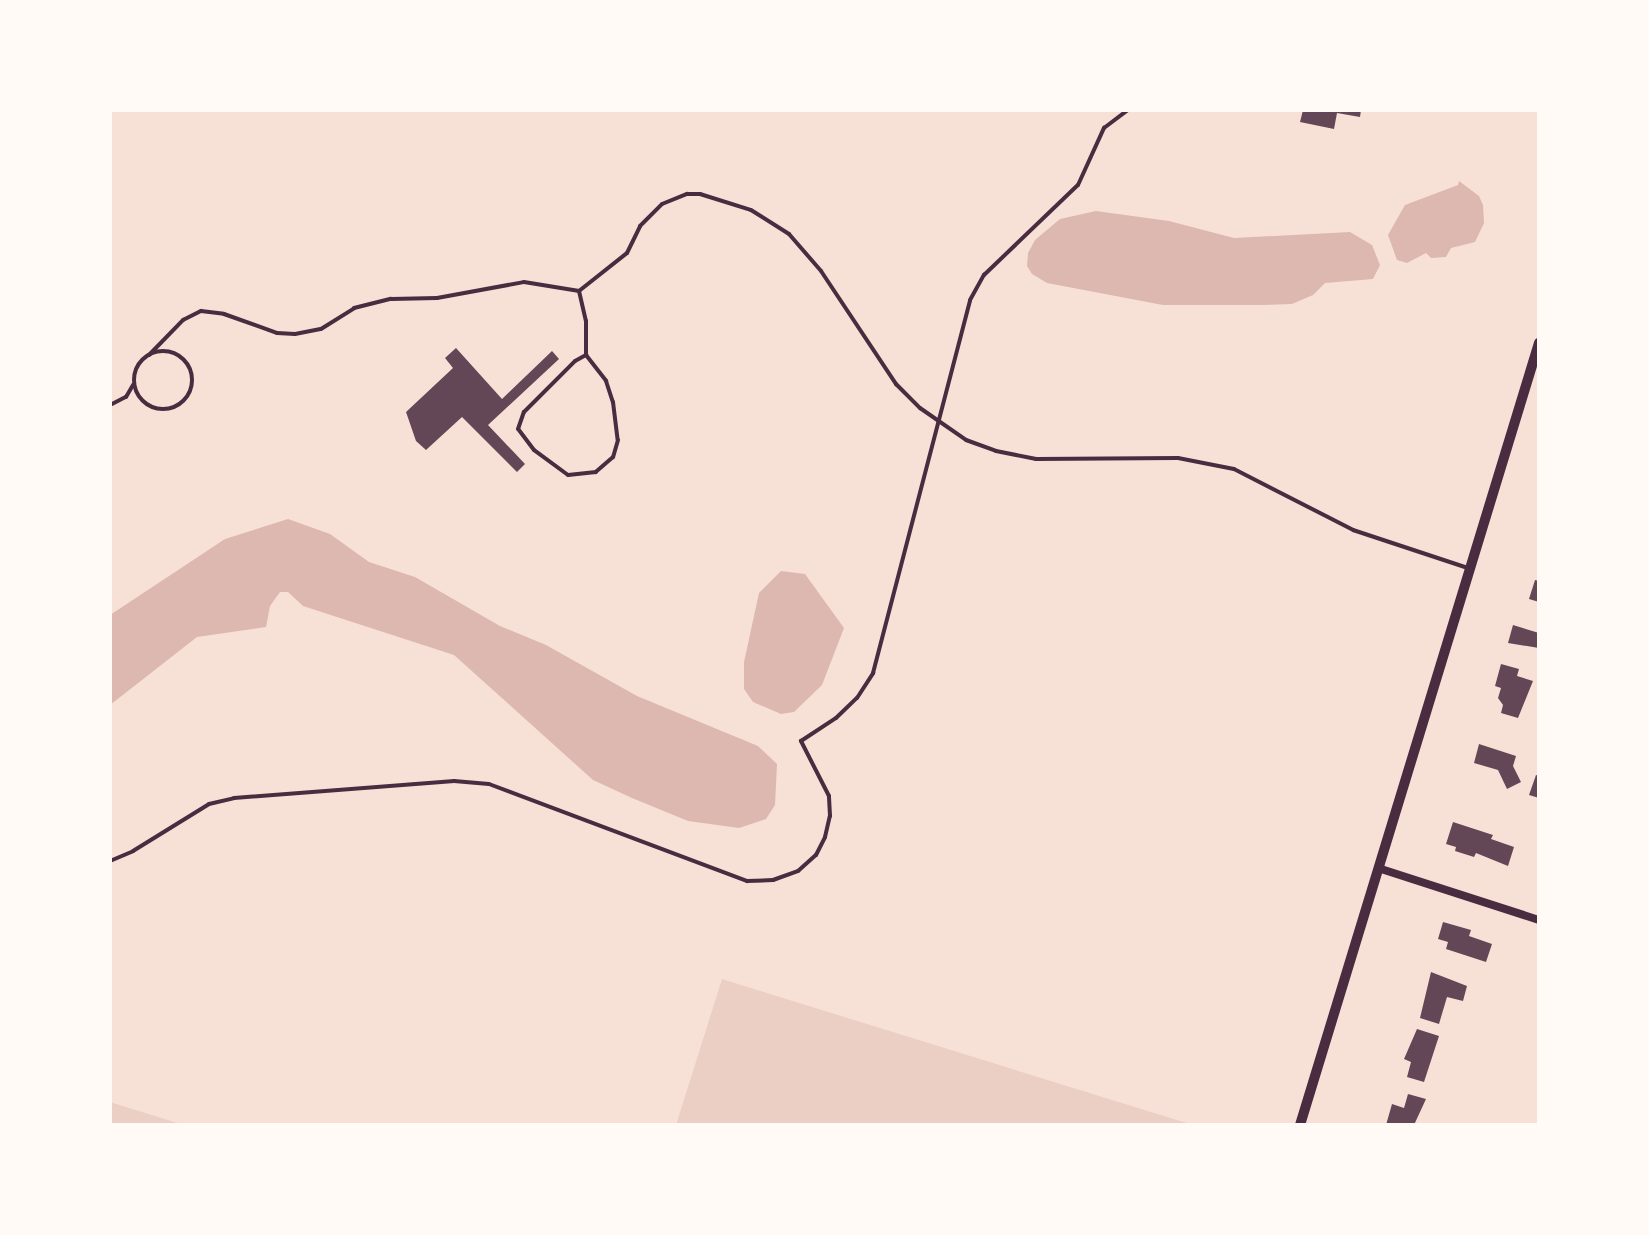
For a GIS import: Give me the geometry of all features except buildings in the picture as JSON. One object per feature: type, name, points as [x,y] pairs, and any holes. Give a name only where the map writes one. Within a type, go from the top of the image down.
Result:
[{"type":"street","points":[[1300,1125],[1539,343]]},
{"type":"street","points":[[1378,868],[1539,920]]},
{"type":"lane","points":[[110,861],[133,851],[209,804],[234,798],[454,781],[489,784],[747,881],[773,880],[798,871],[816,855],[830,816],[829,796],[801,741],[836,718],[857,698],[873,673],[970,300],[984,275],[1078,185],[1104,128],[1128,110]]},
{"type":"lane","points":[[110,405],[126,397],[134,383],[137,367],[183,320],[201,311],[224,314],[277,333],[295,334],[321,329],[354,308],[391,299],[437,298],[524,282],[579,291],[627,253],[640,226],[662,204],[687,194],[728,200],[773,223],[804,249],[896,384],[966,440],[1015,457],[1064,461],[1178,458],[1234,469],[1353,530],[1470,569]]},
{"type":"lane","points":[[579,291],[586,321],[586,355],[606,381],[613,402],[618,440],[613,457],[596,472],[568,475],[534,450],[518,429],[524,412],[575,361],[586,355]]},
{"type":"lane","points":[[134,383],[141,400],[158,409],[168,409],[185,399],[192,380],[185,362],[168,352],[149,355]]},
{"type":"shaded area","points":[[1459,181],[1479,196],[1483,205],[1484,223],[1475,242],[1451,248],[1446,257],[1431,258],[1426,253],[1407,263],[1397,260],[1388,235],[1405,205],[1458,185]]},
{"type":"shaded area","points":[[1096,211],[1169,221],[1234,238],[1350,232],[1372,245],[1380,265],[1373,279],[1325,283],[1313,295],[1292,304],[1260,305],[1163,305],[1047,283],[1032,274],[1027,266],[1028,253],[1035,240],[1060,219]]},
{"type":"shaded area","points":[[288,519],[330,534],[369,562],[415,577],[500,626],[546,645],[637,696],[758,746],[777,764],[775,805],[766,819],[739,828],[688,821],[632,798],[593,780],[454,655],[303,606],[288,592],[280,592],[270,606],[266,627],[197,637],[110,705],[110,615],[225,539]]},
{"type":"shaded area","points":[[781,571],[805,574],[844,628],[822,685],[794,712],[781,714],[753,702],[744,689],[744,662],[759,593]]},
{"type":"shaded area","points":[[722,979],[1193,1125],[676,1125]]},
{"type":"shaded area","points":[[110,1102],[184,1125],[110,1125]]}]
